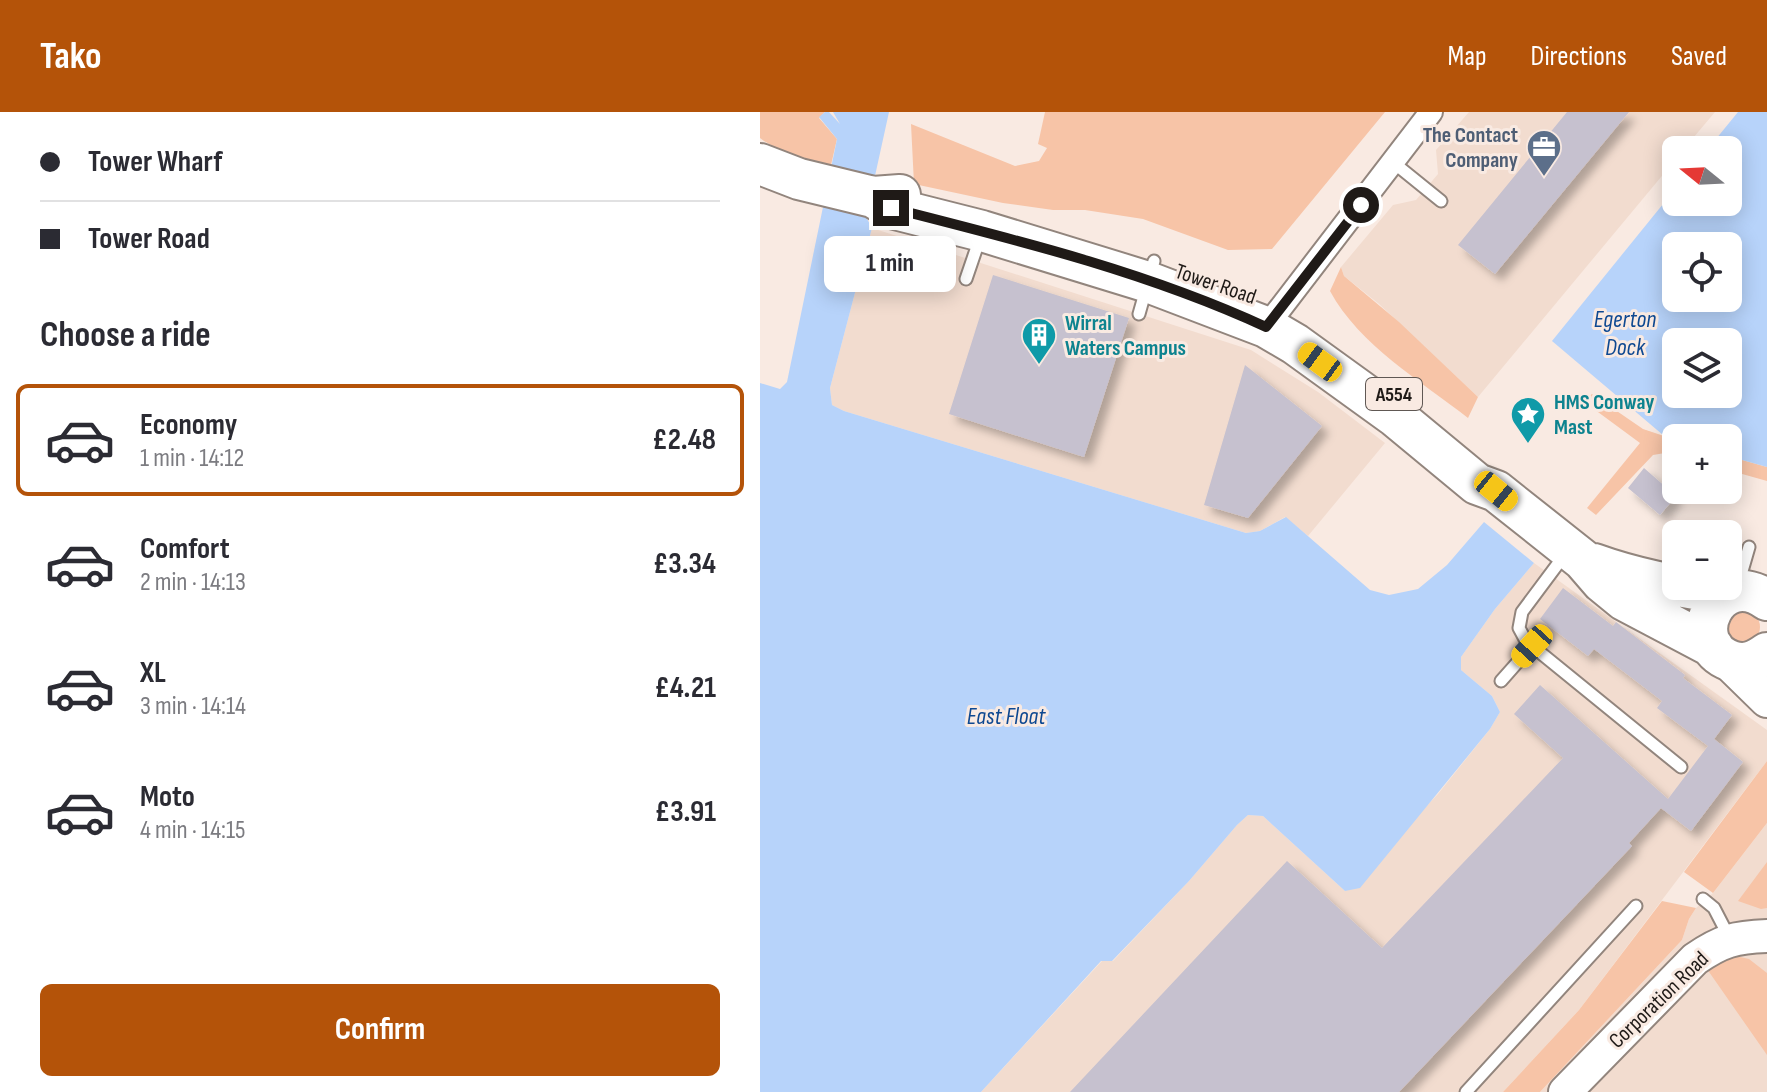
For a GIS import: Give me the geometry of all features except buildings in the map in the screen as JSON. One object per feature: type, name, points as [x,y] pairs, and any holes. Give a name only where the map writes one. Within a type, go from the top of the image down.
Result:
[{"type":"highway","name":"Tower Road","points":[[760,164],[783,175],[873,197],[898,195],[986,212],[1147,285]]},
{"type":"highway","name":"Tower Road","points":[[873,197],[891,208],[983,226],[1147,285],[1255,295],[1273,317],[1310,325],[1489,471],[1496,491],[1576,555],[1624,600],[1717,652]]},
{"type":"highway","name":"Tower Road","points":[[1576,555],[1629,577],[1684,589],[1749,584]]},
{"type":"highway","name":"A554","points":[[1749,584],[1714,605],[1707,630],[1717,652],[1742,663],[1758,660],[1767,653]]},
{"type":"main road","points":[[1717,652],[1767,700]]},
{"type":"main road","name":"Corporation Road","points":[[1565,1092],[1695,959],[1718,943],[1767,936]]},
{"type":"street","points":[[1273,317],[1431,112]]},
{"type":"lane","points":[[1394,163],[1441,201]]},
{"type":"lane","points":[[966,279],[983,226]]},
{"type":"lane","points":[[1576,555],[1519,619],[1519,628],[1526,641],[1681,767]]},
{"type":"lane","points":[[1501,681],[1532,646]]},
{"type":"lane","points":[[1703,899],[1714,908],[1730,940]]},
{"type":"lane","points":[[1466,1092],[1636,906]]},
{"type":"shaded area","points":[[760,112],[825,112],[819,118],[837,139],[831,165],[799,161],[764,141],[760,138]]},
{"type":"shaded area","points":[[1045,112],[1385,112],[1272,249],[1228,250],[1143,219],[1003,203],[914,184],[911,124],[1015,166],[1039,161],[1047,148],[1038,144]]},
{"type":"shaded area","points":[[1469,112],[1715,112],[1695,136],[1662,136],[1662,176],[1478,397],[1379,304],[1344,276],[1341,267],[1393,205],[1416,200],[1438,174],[1436,150]]},
{"type":"shaded area","points":[[872,228],[1251,350],[1318,392],[1385,443],[1308,536],[1285,517],[1260,531],[1246,533],[844,411],[832,405],[830,388]]},
{"type":"shaded area","points":[[1341,267],[1344,276],[1399,322],[1478,397],[1468,418],[1392,361],[1357,328],[1330,291]]},
{"type":"shaded area","points":[[1592,394],[1643,429],[1662,435],[1662,454],[1653,455],[1596,515],[1587,508],[1640,443],[1583,401]]},
{"type":"shaded area","points":[[1742,460],[1767,467],[1767,481],[1742,474]]},
{"type":"shaded area","points":[[1534,563],[1767,730],[1767,761],[1579,1010],[1503,1092],[981,1092],[1102,961],[1113,961],[1248,815],[1263,816],[1345,891],[1438,794],[1500,712],[1492,696],[1461,670],[1461,657],[1495,609]]},
{"type":"shaded area","points":[[1743,610],[1755,615],[1760,627],[1755,639],[1743,644],[1731,639],[1726,627],[1731,615]]},
{"type":"shaded area","points":[[1767,761],[1767,823],[1713,893],[1684,872]]},
{"type":"shaded area","points":[[1767,823],[1767,1092],[1540,1092],[1682,940],[1696,908],[1713,893]]},
{"type":"shaded area","points":[[1767,862],[1767,908],[1738,901]]},
{"type":"shaded area","points":[[1662,901],[1696,908],[1682,940],[1540,1092],[1503,1092],[1579,1010]]},
{"type":"shaded area","points":[[1736,956],[1749,959],[1767,973],[1767,1055],[1707,969],[1721,959]]},
{"type":"water","name":"East Float","points":[[829,112],[840,124],[833,112],[889,112],[866,217],[872,228],[830,388],[832,405],[1246,533],[1260,531],[1286,517],[1370,590],[1389,595],[1418,589],[1447,565],[1484,522],[1534,563],[1495,609],[1461,657],[1461,670],[1492,696],[1500,712],[1490,729],[1360,888],[1345,891],[1263,816],[1248,815],[1112,961],[1101,961],[981,1092],[760,1092],[760,383],[780,389],[787,382],[837,139],[819,117]]},
{"type":"water","name":"Egerton Dock","points":[[1738,112],[1767,112],[1767,467],[1742,460],[1742,424],[1662,424],[1662,434],[1552,341],[1662,205],[1662,216],[1742,216],[1742,136],[1718,136]]},
{"type":"place","name":"The Contact Company","points":[[1544,178]]},
{"type":"place","name":"Wirral Waters Campus","points":[[1039,366]]},
{"type":"place","name":"HMS Conway Mast","points":[[1528,445]]},
{"type":"route","points":[[891,208],[982,231],[1125,274],[1266,327],[1361,205]]}]
